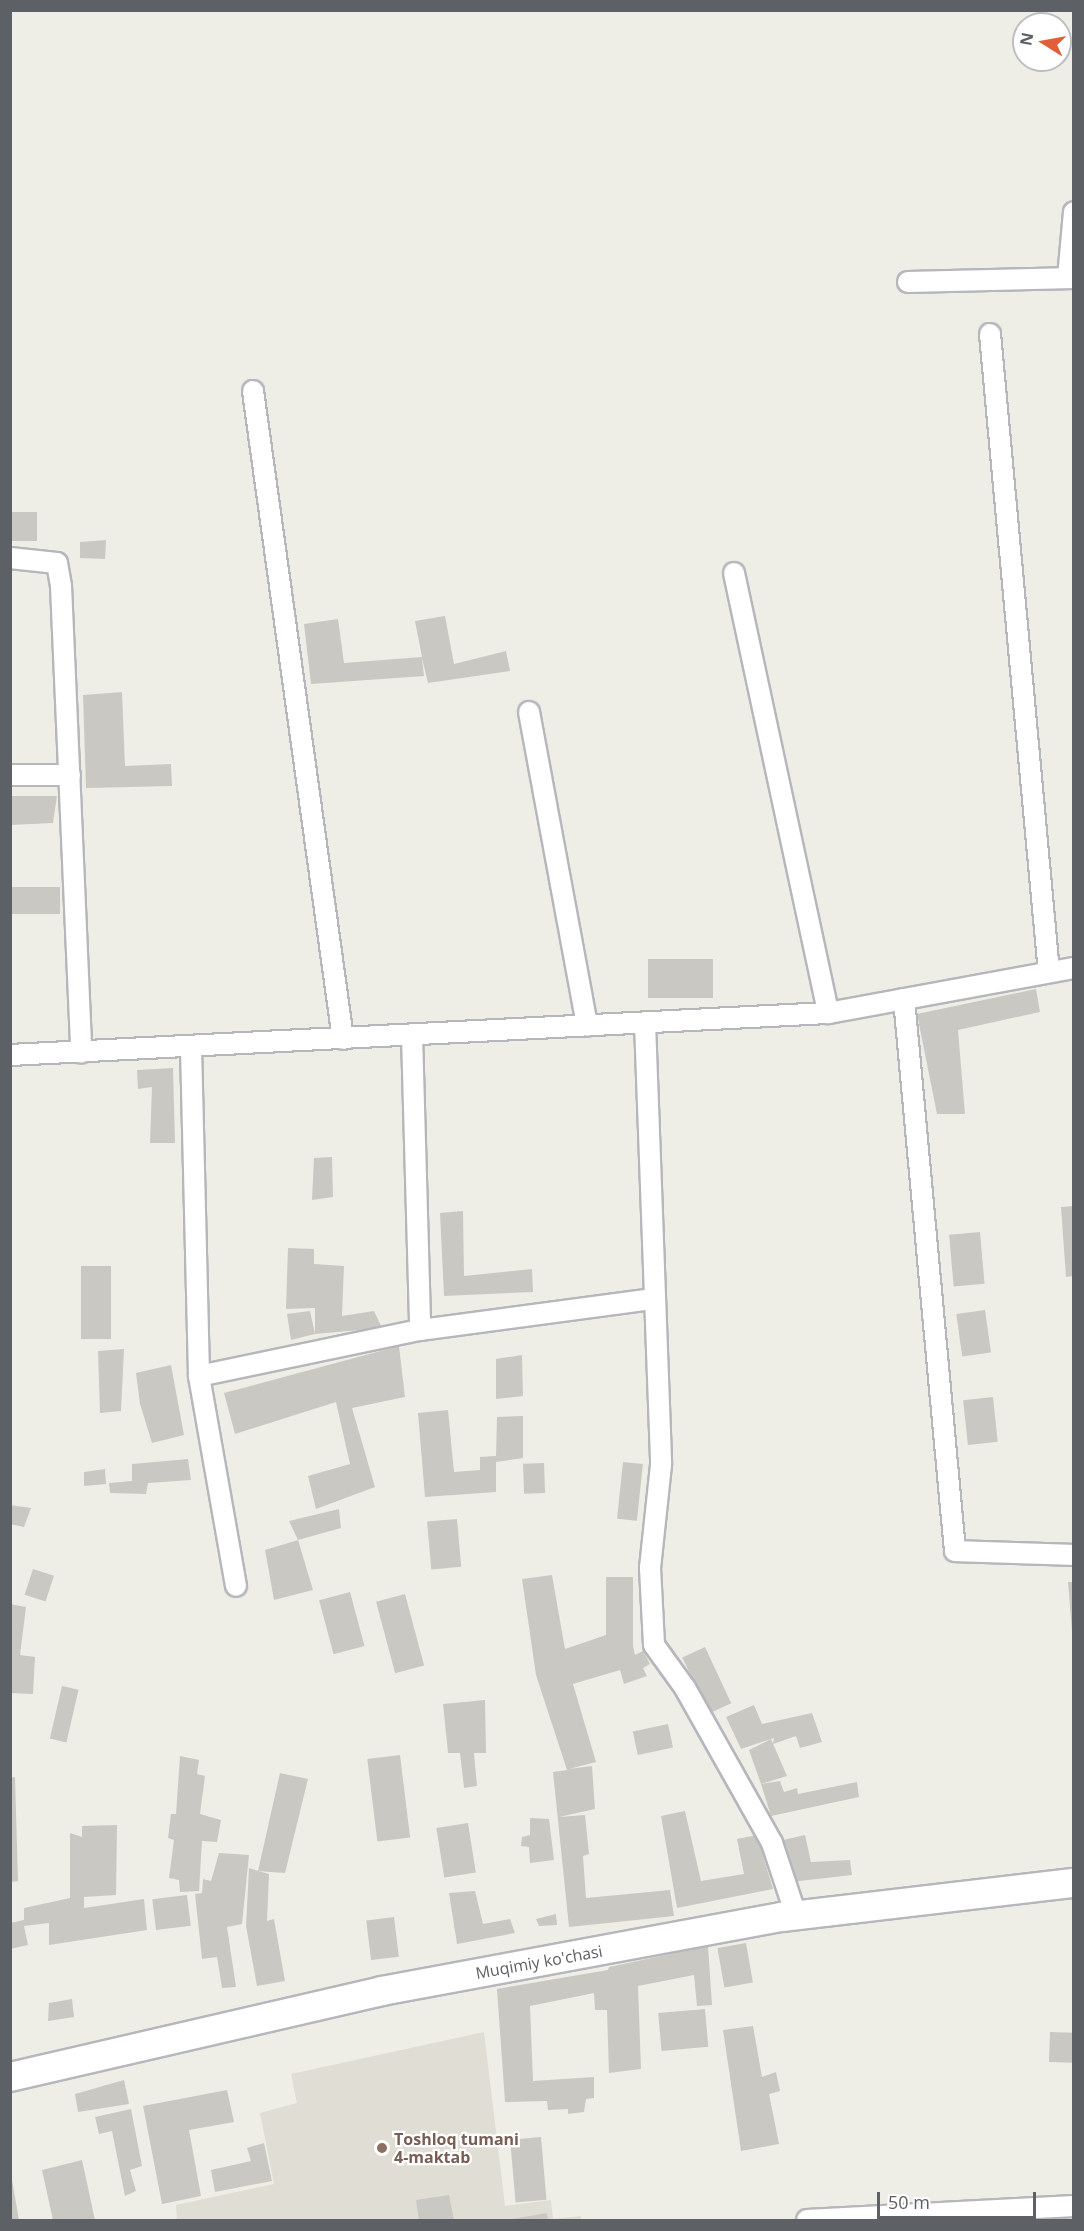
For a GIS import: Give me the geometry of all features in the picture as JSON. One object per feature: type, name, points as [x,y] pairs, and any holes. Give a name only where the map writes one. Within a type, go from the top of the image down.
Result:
[{"type":"street","points":[[908,282],[1071,278],[1074,212]]},
{"type":"street","points":[[990,334],[1049,972]]},
{"type":"street","points":[[253,391],[343,1039]]},
{"type":"street","points":[[10,558],[57,563],[70,775],[81,1053]]},
{"type":"street","points":[[734,573],[828,1013]]},
{"type":"street","points":[[529,712],[587,1026]]},
{"type":"street","points":[[10,775],[70,775]]},
{"type":"street","points":[[10,1055],[828,1013],[1074,968]]},
{"type":"street","points":[[904,999],[955,1551],[1074,1555]]},
{"type":"street","points":[[645,1023],[653,1299],[661,1465],[650,1568],[654,1645],[685,1688],[772,1843],[796,1915]]},
{"type":"street","points":[[412,1035],[420,1330]]},
{"type":"street","points":[[191,1047],[199,1376],[236,1586]]},
{"type":"street","points":[[199,1376],[420,1330],[653,1299]]},
{"type":"street","name":"Muqimiy ko'chasi","points":[[10,2077],[382,1991],[796,1915],[1074,1883]]},
{"type":"street","points":[[807,2220],[1074,2206]]},
{"type":"shaded area","name":"Toshloq tumani 4-maktab","points":[[484,2032],[505,2206],[551,2200],[553,2219],[581,2216],[581,2220],[177,2220],[176,2205],[274,2184],[260,2113],[297,2103],[291,2074]]},
{"type":"building","points":[[10,512],[37,512],[37,541],[10,541]]},
{"type":"building","points":[[106,540],[105,559],[80,558],[80,542]]},
{"type":"building","points":[[445,616],[454,664],[506,651],[510,671],[428,683],[422,658],[424,676],[311,684],[304,624],[338,619],[344,663],[422,657],[415,621]]},
{"type":"building","points":[[122,692],[125,766],[171,764],[172,786],[86,788],[83,695]]},
{"type":"building","points":[[10,796],[57,796],[53,823],[10,825]]},
{"type":"building","points":[[10,887],[60,887],[60,914],[10,914]]},
{"type":"building","points":[[648,959],[713,959],[713,998],[648,998]]},
{"type":"building","points":[[1036,989],[1040,1012],[958,1030],[965,1114],[937,1114],[917,1014]]},
{"type":"building","points":[[173,1068],[175,1143],[150,1143],[152,1087],[138,1089],[137,1070]]},
{"type":"building","points":[[332,1157],[333,1197],[312,1200],[314,1158]]},
{"type":"building","points":[[1074,1206],[1074,1276],[1066,1277],[1061,1207]]},
{"type":"building","points":[[463,1211],[464,1276],[532,1269],[533,1292],[444,1296],[440,1213]]},
{"type":"building","points":[[980,1232],[985,1284],[954,1287],[949,1235]]},
{"type":"building","points":[[288,1248],[314,1249],[314,1264],[344,1266],[342,1316],[374,1311],[382,1328],[315,1334],[315,1308],[286,1309]]},
{"type":"building","points":[[81,1266],[111,1266],[111,1339],[81,1339]]},
{"type":"building","points":[[985,1310],[991,1353],[962,1357],[956,1314]]},
{"type":"building","points":[[310,1311],[315,1334],[291,1340],[287,1314]]},
{"type":"building","points":[[399,1346],[405,1397],[352,1408],[375,1487],[316,1509],[308,1476],[350,1464],[336,1402],[235,1434],[224,1393]]},
{"type":"building","points":[[124,1349],[121,1411],[100,1413],[98,1351]]},
{"type":"building","points":[[522,1355],[523,1396],[496,1399],[496,1359]]},
{"type":"building","points":[[171,1365],[184,1435],[152,1443],[140,1404],[136,1373]]},
{"type":"building","points":[[993,1397],[998,1442],[968,1445],[963,1400]]},
{"type":"building","points":[[448,1410],[454,1472],[480,1470],[480,1457],[496,1456],[497,1417],[523,1416],[523,1458],[496,1462],[496,1492],[425,1497],[418,1413]]},
{"type":"building","points":[[188,1459],[191,1480],[148,1483],[146,1494],[110,1493],[109,1483],[132,1481],[132,1464]]},
{"type":"building","points":[[623,1462],[643,1464],[637,1521],[617,1519]]},
{"type":"building","points":[[544,1463],[545,1493],[524,1494],[523,1464]]},
{"type":"building","points":[[105,1469],[106,1484],[84,1486],[84,1472]]},
{"type":"building","points":[[10,1505],[31,1508],[24,1527],[10,1524]]},
{"type":"building","points":[[339,1509],[341,1528],[298,1540],[289,1521]]},
{"type":"building","points":[[457,1519],[461,1567],[431,1569],[427,1522]]},
{"type":"building","points":[[298,1540],[313,1590],[274,1600],[265,1550]]},
{"type":"building","points":[[33,1569],[54,1576],[46,1601],[25,1595]]},
{"type":"building","points":[[552,1575],[565,1649],[606,1635],[606,1577],[633,1577],[633,1646],[635,1655],[643,1651],[650,1664],[643,1668],[647,1676],[624,1684],[620,1670],[573,1684],[596,1762],[569,1769],[592,1766],[595,1809],[559,1817],[585,1815],[589,1854],[583,1856],[586,1898],[670,1890],[674,1916],[569,1927],[553,1772],[567,1770],[536,1675],[522,1579]]},
{"type":"building","points":[[1068,1582],[1074,1582],[1074,1631],[1072,1631]]},
{"type":"building","points":[[350,1592],[364,1646],[334,1654],[319,1600]]},
{"type":"building","points":[[405,1594],[424,1665],[395,1673],[376,1602]]},
{"type":"building","points":[[10,1604],[26,1607],[20,1655],[35,1657],[33,1694],[10,1693]]},
{"type":"building","points":[[705,1647],[731,1703],[709,1714],[682,1658]]},
{"type":"building","points":[[62,1686],[79,1690],[66,1742],[50,1739]]},
{"type":"building","points":[[485,1700],[486,1753],[474,1753],[477,1786],[464,1788],[460,1753],[448,1753],[443,1704]]},
{"type":"building","points":[[754,1705],[762,1724],[812,1713],[822,1742],[800,1748],[796,1736],[773,1744],[774,1738],[741,1749],[726,1717]]},
{"type":"building","points":[[668,1724],[673,1747],[638,1755],[633,1731]]},
{"type":"building","points":[[771,1739],[787,1776],[761,1784],[749,1750]]},
{"type":"building","points":[[400,1755],[410,1837],[377,1841],[367,1759]]},
{"type":"building","points":[[180,1756],[199,1760],[197,1774],[205,1776],[200,1814],[221,1820],[217,1842],[202,1841],[199,1891],[180,1892],[179,1880],[169,1878],[174,1840],[168,1838],[171,1814],[176,1814]]},
{"type":"building","points":[[280,1773],[308,1779],[285,1873],[258,1871]]},
{"type":"building","points":[[15,1777],[18,1881],[10,1882],[10,1778]]},
{"type":"building","points":[[780,1781],[784,1792],[797,1788],[798,1794],[857,1782],[859,1797],[771,1816],[761,1784]]},
{"type":"building","points":[[685,1811],[701,1881],[744,1874],[737,1839],[757,1835],[773,1889],[677,1908],[661,1816]]},
{"type":"building","points":[[530,1818],[549,1819],[554,1860],[530,1863],[529,1847],[521,1846],[522,1837],[530,1835]]},
{"type":"building","points":[[468,1823],[476,1872],[444,1877],[436,1828]]},
{"type":"building","points":[[117,1825],[116,1895],[84,1897],[84,1908],[144,1899],[147,1930],[49,1945],[49,1923],[24,1926],[28,1945],[10,1949],[10,1923],[24,1920],[24,1908],[70,1898],[70,1833],[82,1837],[82,1826]]},
{"type":"building","points":[[805,1835],[811,1862],[850,1860],[852,1875],[791,1882],[783,1840]]},
{"type":"building","points":[[219,1853],[249,1855],[242,1924],[227,1927],[236,1987],[222,1988],[217,1957],[202,1959],[195,1894],[202,1893],[203,1879],[211,1881]]},
{"type":"building","points":[[249,1868],[269,1874],[267,1921],[274,1919],[285,1981],[257,1986],[246,1926]]},
{"type":"building","points":[[475,1891],[483,1924],[510,1919],[515,1933],[457,1944],[449,1893]]},
{"type":"building","points":[[187,1895],[191,1926],[156,1930],[152,1899]]},
{"type":"building","points":[[556,1914],[557,1925],[539,1926],[536,1919]]},
{"type":"building","points":[[394,1917],[399,1957],[371,1960],[366,1920]]},
{"type":"building","points":[[746,1943],[753,1982],[724,1987],[717,1948]]},
{"type":"building","points":[[708,1946],[712,2005],[697,2006],[694,1975],[638,1986],[641,2069],[609,2073],[607,2010],[595,2010],[594,1993],[530,2006],[533,2081],[594,2077],[594,2098],[586,2099],[584,2112],[568,2114],[568,2109],[548,2110],[547,2101],[505,2102],[497,1989],[608,1970],[609,1967]]},
{"type":"building","points":[[72,1999],[74,2017],[48,2021],[49,2003]]},
{"type":"building","points":[[705,2009],[708,2047],[661,2051],[658,2013]]},
{"type":"building","points":[[753,2026],[762,2077],[776,2072],[780,2091],[769,2094],[779,2144],[741,2151],[723,2030]]},
{"type":"building","points":[[1050,2032],[1074,2033],[1073,2063],[1049,2062]]},
{"type":"building","points":[[124,2080],[129,2104],[78,2112],[75,2094]]},
{"type":"building","points":[[227,2090],[234,2122],[189,2130],[201,2196],[162,2204],[143,2106]]},
{"type":"building","points":[[131,2109],[142,2166],[130,2170],[136,2191],[125,2196],[112,2131],[99,2134],[95,2117]]},
{"type":"building","points":[[541,2137],[546,2200],[516,2202],[510,2140]]},
{"type":"building","points":[[264,2143],[272,2181],[215,2192],[211,2170],[251,2161],[247,2148]]},
{"type":"building","points":[[82,2160],[95,2220],[53,2220],[42,2170]]},
{"type":"building","points":[[10,2180],[12,2180],[19,2220],[10,2220]]},
{"type":"building","points":[[449,2195],[454,2220],[419,2220],[416,2200]]},
{"type":"building","points":[[547,2213],[548,2220],[512,2220],[512,2219]]},
{"type":"place","name":"Toshloq tumani 4-maktab","points":[[382,2148]]}]
